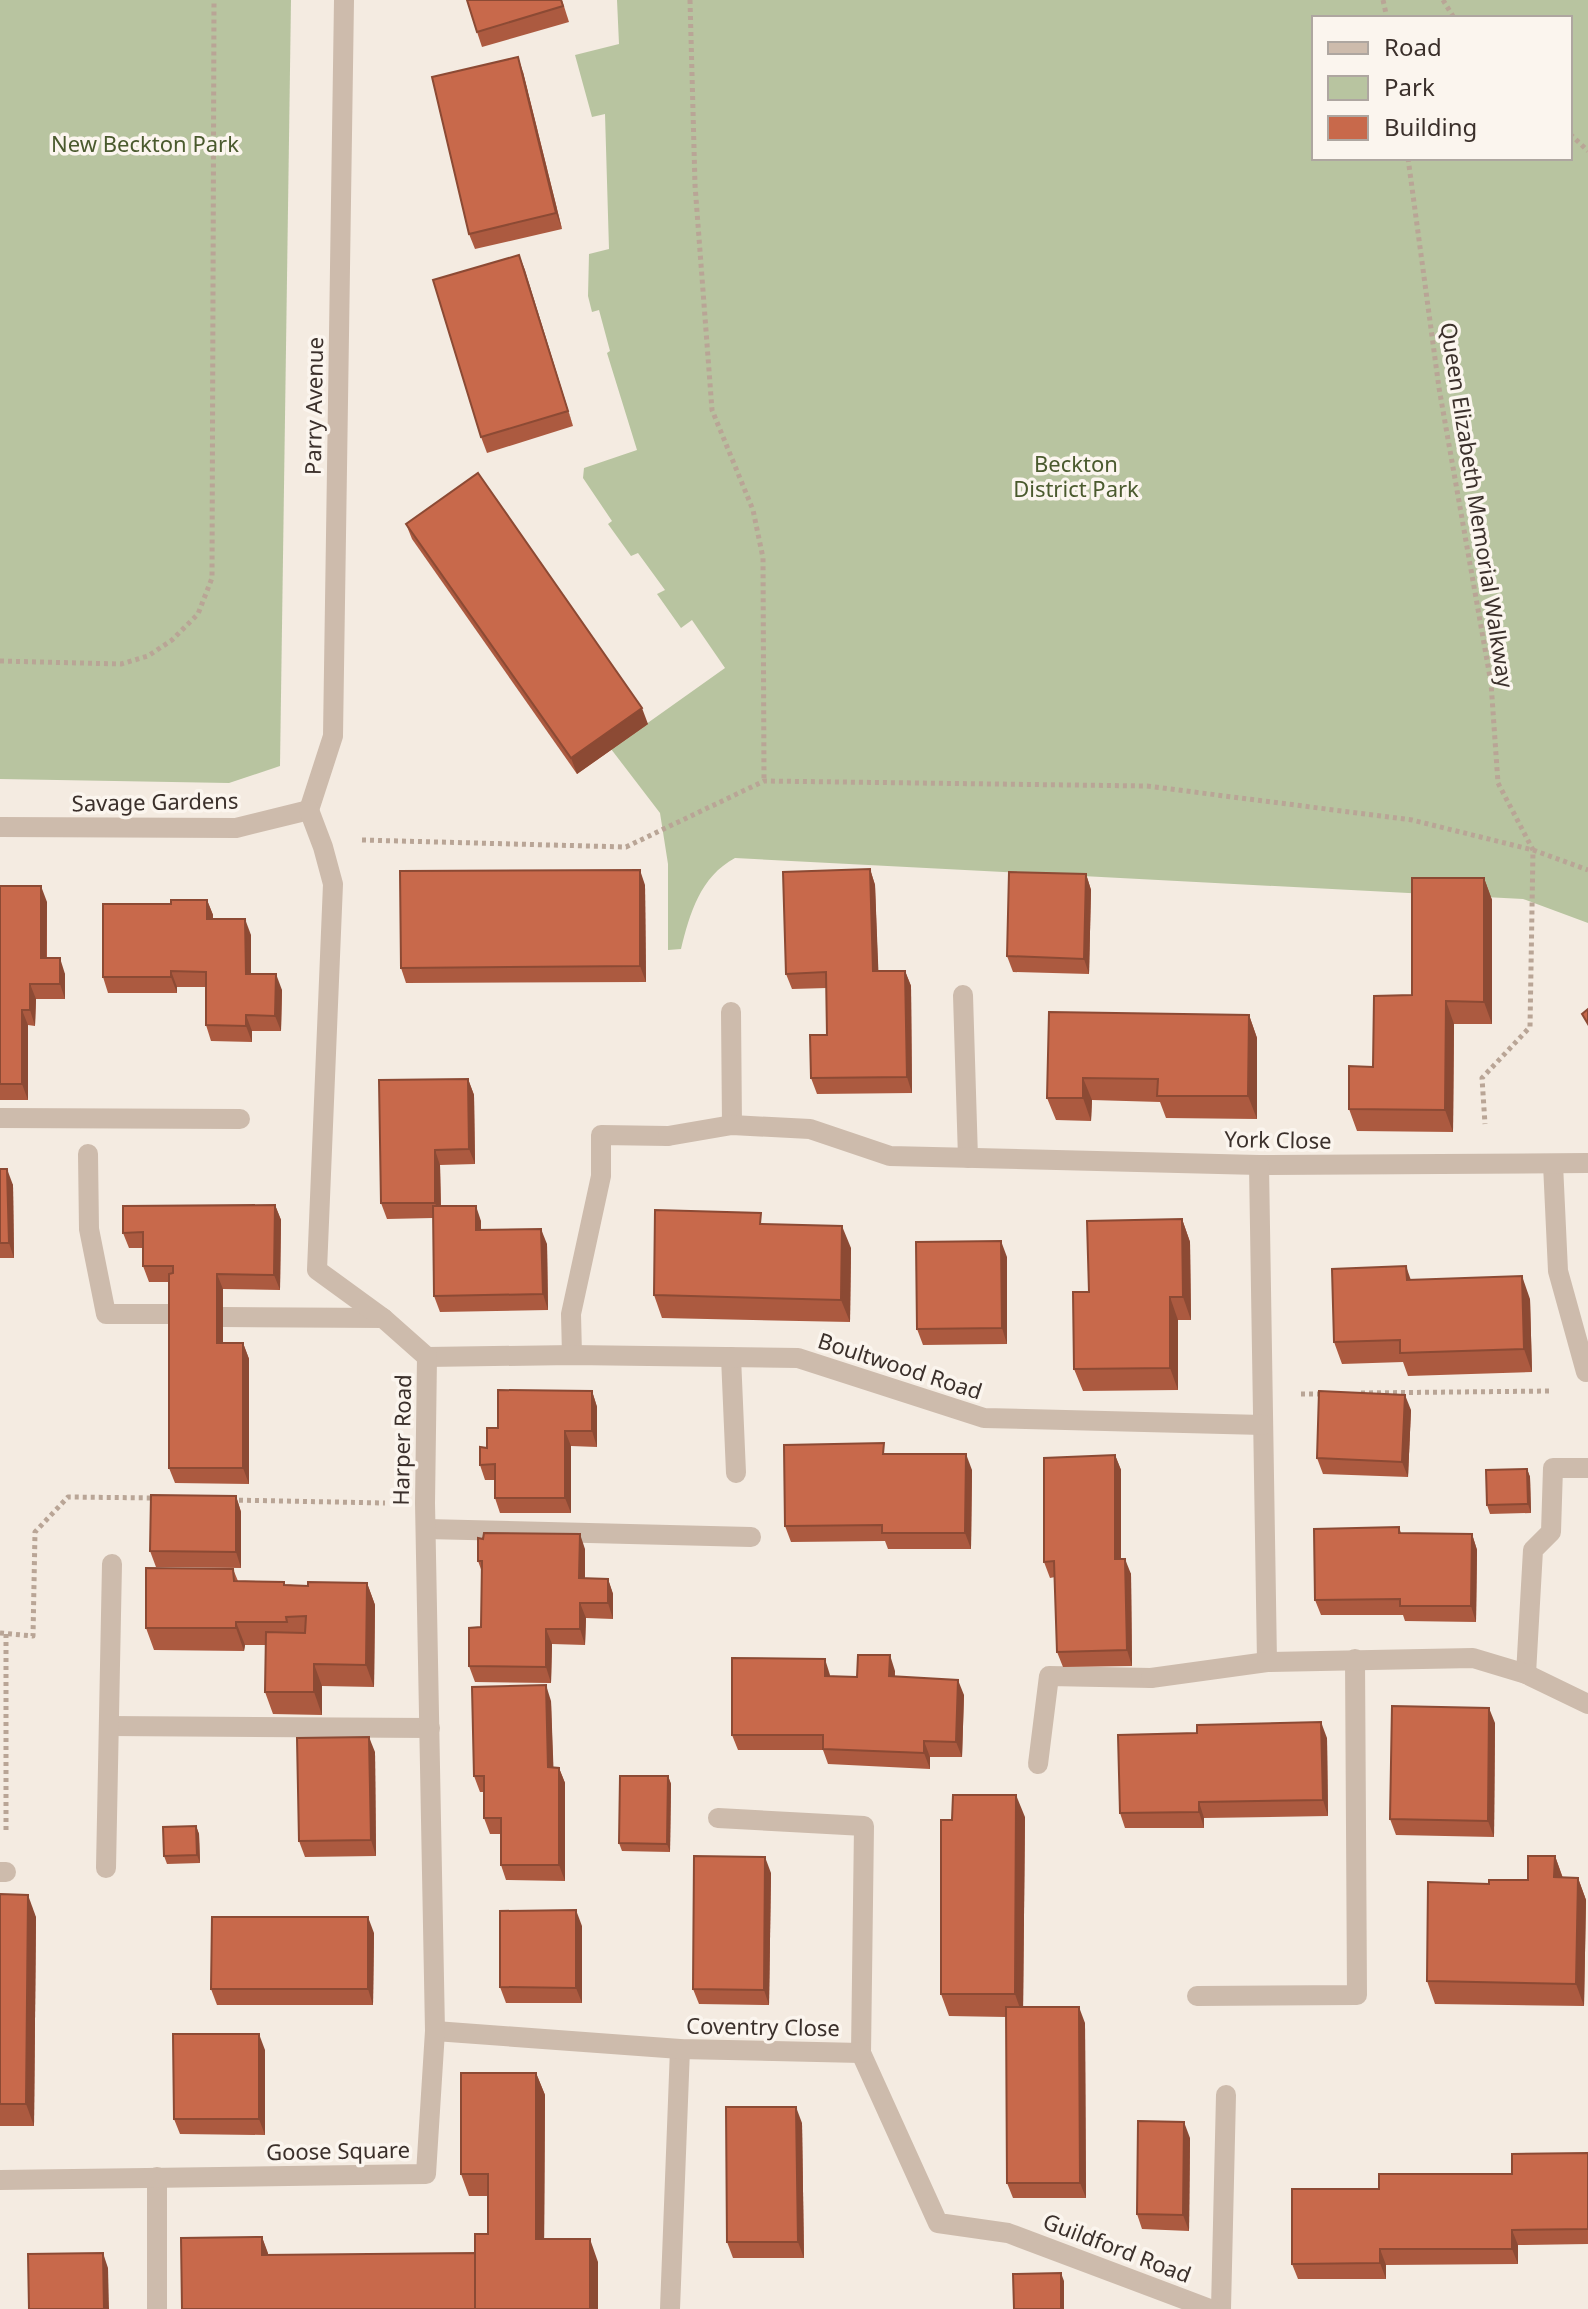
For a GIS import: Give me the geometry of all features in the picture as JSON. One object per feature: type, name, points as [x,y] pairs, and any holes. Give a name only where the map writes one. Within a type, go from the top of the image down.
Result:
[{"type":"street","name":"Parry Avenue","points":[[309,810],[333,736],[344,0]]},
{"type":"street","name":"Savage Gardens","points":[[0,827],[236,828],[309,810]]},
{"type":"street","name":"Harper Road","points":[[309,810],[333,884],[317,1270],[383,1318],[427,1357],[425,1503],[435,2031]]},
{"type":"street","points":[[963,995],[968,1158]]},
{"type":"street","points":[[731,1012],[732,1125]]},
{"type":"street","points":[[0,1118],[240,1119]]},
{"type":"street","name":"York Close","points":[[572,1355],[571,1314],[601,1176],[601,1135],[668,1136],[732,1125],[810,1129],[890,1156],[1259,1165],[1588,1163]]},
{"type":"street","points":[[88,1154],[89,1229],[106,1314],[175,1314]]},
{"type":"street","points":[[1553,1164],[1558,1271],[1586,1372]]},
{"type":"street","points":[[1259,1165],[1267,1662]]},
{"type":"street","points":[[223,1317],[383,1318]]},
{"type":"street","name":"Boultwood Road","points":[[427,1357],[798,1358],[984,1418],[1263,1425]]},
{"type":"street","points":[[731,1357],[736,1473]]},
{"type":"street","points":[[1526,1674],[1533,1550],[1551,1532],[1553,1468],[1588,1468]]},
{"type":"street","points":[[426,1529],[751,1537]]},
{"type":"street","points":[[106,1868],[112,1564]]},
{"type":"street","points":[[1038,1764],[1049,1676],[1151,1678],[1267,1662],[1473,1658],[1526,1674],[1588,1704]]},
{"type":"street","points":[[1197,1996],[1357,1995],[1355,1659]]},
{"type":"street","points":[[109,1726],[430,1728]]},
{"type":"street","name":"Coventry Close","points":[[435,2031],[680,2049],[861,2053],[864,1826],[718,1818]]},
{"type":"street","name":"Goose Square","points":[[157,2177],[426,2174],[435,2031]]},
{"type":"street","points":[[670,2309],[680,2049]]},
{"type":"street","name":"Guildford Road","points":[[861,2053],[938,2223],[1008,2233],[1210,2309]]},
{"type":"street","points":[[1221,2309],[1226,2095]]},
{"type":"street","points":[[0,2180],[157,2177],[157,2309]]},
{"type":"path","points":[[0,661],[121,664],[148,656],[172,640],[198,614],[212,578],[214,0]]},
{"type":"path","points":[[690,0],[695,185],[712,410],[753,510],[763,558],[764,781]]},
{"type":"path","points":[[1572,136],[1588,151]]},
{"type":"path","name":"Queen Elizabeth Memorial Walkway","points":[[1408,160],[1439,388],[1491,683],[1498,783],[1533,850]]},
{"type":"path","points":[[358,840],[626,847],[764,781],[1147,786],[1412,820],[1533,850],[1588,870]]},
{"type":"path","points":[[1487,1165],[1482,1078],[1530,1027],[1533,850]]},
{"type":"path","points":[[1356,1393],[1557,1391]]},
{"type":"path","points":[[1263,1394],[1325,1394]]},
{"type":"path","points":[[3,1872],[3,1634],[33,1636],[35,1532],[68,1497],[161,1499]]},
{"type":"path","points":[[223,1500],[425,1503]]},
{"type":"green space","name":"New Beckton Park","points":[[0,0],[291,0],[280,766],[229,783],[0,779]]},
{"type":"green space","name":"Beckton District Park","points":[[617,0],[1588,0],[1588,923],[1523,899],[735,858],[713,875],[698,897],[681,949],[668,950],[668,864],[660,813],[611,749],[725,668],[692,620],[681,628],[657,594],[665,590],[638,553],[631,556],[608,524],[612,521],[583,478],[584,468],[637,450],[607,353],[610,351],[599,310],[592,312],[588,296],[589,254],[609,249],[605,114],[592,117],[575,55],[619,44]]},
{"type":"building","points":[[467,0],[561,0],[563,6],[477,32]]},
{"type":"building","points":[[518,57],[556,213],[469,234],[432,77]]},
{"type":"building","points":[[519,255],[568,411],[481,437],[433,280]]},
{"type":"building","points":[[478,473],[642,708],[571,758],[406,524]]},
{"type":"building","points":[[870,869],[873,971],[905,971],[907,1077],[811,1078],[810,1035],[827,1035],[826,972],[786,974],[783,872]]},
{"type":"building","points":[[640,870],[640,966],[401,968],[400,871]]},
{"type":"building","points":[[1009,872],[1086,874],[1084,959],[1007,956]]},
{"type":"building","points":[[1412,878],[1484,878],[1484,1002],[1446,1001],[1445,1110],[1349,1109],[1349,1066],[1373,1067],[1374,996],[1412,995]]},
{"type":"building","points":[[0,886],[41,886],[41,958],[60,958],[60,984],[30,984],[30,1010],[22,1010],[22,1084],[0,1084]]},
{"type":"building","points":[[171,900],[207,900],[207,919],[245,919],[246,974],[276,974],[275,1016],[246,1015],[246,1026],[206,1025],[206,972],[171,971],[171,977],[103,977],[103,904],[171,904]]},
{"type":"building","points":[[1588,1009],[1588,1024],[1582,1014]]},
{"type":"building","points":[[1049,1012],[1249,1015],[1248,1096],[1157,1096],[1158,1079],[1083,1078],[1083,1098],[1047,1098]]},
{"type":"building","points":[[468,1079],[469,1149],[435,1150],[435,1203],[381,1203],[379,1080]]},
{"type":"building","points":[[0,1169],[7,1169],[9,1243],[0,1243]]},
{"type":"building","points":[[275,1205],[274,1275],[217,1274],[217,1343],[243,1343],[243,1468],[169,1468],[169,1274],[173,1273],[173,1266],[143,1266],[143,1232],[123,1233],[123,1206]]},
{"type":"building","points":[[433,1206],[476,1206],[476,1230],[541,1229],[543,1294],[434,1296]]},
{"type":"building","points":[[655,1210],[761,1213],[760,1224],[842,1226],[841,1300],[654,1295]]},
{"type":"building","points":[[1182,1219],[1183,1297],[1170,1297],[1170,1368],[1074,1369],[1073,1292],[1089,1292],[1087,1221]]},
{"type":"building","points":[[1001,1241],[1002,1328],[917,1329],[916,1242]]},
{"type":"building","points":[[1406,1266],[1407,1280],[1522,1276],[1524,1349],[1400,1353],[1400,1340],[1334,1342],[1332,1269]]},
{"type":"building","points":[[498,1390],[592,1391],[592,1431],[565,1431],[565,1498],[495,1498],[495,1464],[480,1465],[480,1447],[487,1448],[487,1428],[498,1428]]},
{"type":"building","points":[[1319,1391],[1405,1395],[1402,1462],[1317,1458]]},
{"type":"building","points":[[884,1443],[883,1454],[966,1454],[965,1533],[882,1533],[882,1525],[785,1526],[784,1445]]},
{"type":"building","points":[[1115,1455],[1115,1559],[1125,1559],[1127,1650],[1057,1652],[1054,1561],[1044,1562],[1044,1458]]},
{"type":"building","points":[[1527,1469],[1528,1504],[1487,1505],[1486,1470]]},
{"type":"building","points":[[151,1495],[236,1496],[236,1552],[150,1551]]},
{"type":"building","points":[[1399,1527],[1399,1533],[1472,1534],[1471,1606],[1400,1606],[1400,1599],[1315,1600],[1314,1529]]},
{"type":"building","points":[[484,1533],[580,1534],[579,1578],[608,1579],[608,1603],[580,1603],[580,1629],[546,1629],[546,1667],[469,1666],[469,1628],[481,1627],[482,1561],[478,1561],[478,1538],[483,1539]]},
{"type":"building","points":[[146,1568],[233,1569],[234,1581],[284,1582],[284,1585],[308,1586],[308,1582],[367,1583],[366,1665],[314,1664],[314,1692],[265,1692],[266,1632],[305,1633],[306,1616],[286,1617],[287,1622],[236,1622],[236,1628],[146,1628]]},
{"type":"building","points":[[858,1655],[890,1655],[889,1676],[958,1680],[956,1742],[924,1741],[924,1753],[823,1749],[823,1735],[732,1735],[732,1658],[825,1659],[825,1676],[857,1677]]},
{"type":"building","points":[[546,1685],[548,1767],[559,1768],[559,1865],[501,1865],[501,1818],[484,1818],[484,1776],[474,1776],[472,1687]]},
{"type":"building","points":[[1392,1706],[1489,1708],[1488,1821],[1390,1819]]},
{"type":"building","points":[[1321,1722],[1323,1800],[1199,1802],[1199,1812],[1120,1813],[1118,1735],[1197,1733],[1197,1725]]},
{"type":"building","points":[[369,1737],[371,1840],[299,1841],[297,1738]]},
{"type":"building","points":[[620,1776],[668,1776],[667,1844],[619,1843]]},
{"type":"building","points":[[953,1795],[1016,1795],[1015,1994],[941,1994],[941,1820],[952,1820]]},
{"type":"building","points":[[196,1826],[197,1855],[164,1856],[163,1827]]},
{"type":"building","points":[[694,1856],[765,1857],[764,1990],[693,1989]]},
{"type":"building","points":[[1528,1856],[1555,1856],[1554,1877],[1578,1878],[1576,1984],[1427,1981],[1428,1882],[1489,1884],[1489,1880],[1528,1880]]},
{"type":"building","points":[[0,1894],[28,1895],[26,2104],[0,2104]]},
{"type":"building","points":[[576,1910],[576,1988],[500,1987],[500,1911]]},
{"type":"building","points":[[212,1917],[368,1917],[368,1989],[211,1989]]},
{"type":"building","points":[[1006,2007],[1079,2007],[1080,2183],[1007,2183]]},
{"type":"building","points":[[173,2034],[259,2034],[259,2119],[174,2119]]},
{"type":"building","points":[[461,2073],[536,2073],[536,2239],[590,2239],[590,2309],[475,2309],[475,2234],[488,2234],[488,2174],[461,2174]]},
{"type":"building","points":[[726,2107],[796,2107],[798,2242],[727,2242]]},
{"type":"building","points":[[1138,2121],[1184,2122],[1183,2215],[1137,2214]]},
{"type":"building","points":[[1588,2153],[1588,2229],[1512,2230],[1512,2249],[1380,2249],[1380,2263],[1292,2264],[1292,2189],[1379,2189],[1379,2174],[1512,2174],[1512,2154]]},
{"type":"building","points":[[262,2237],[262,2255],[475,2253],[475,2309],[182,2309],[181,2238]]},
{"type":"building","points":[[103,2253],[104,2309],[29,2309],[28,2254]]},
{"type":"building","points":[[1061,2273],[1061,2309],[1014,2309],[1013,2274]]}]
